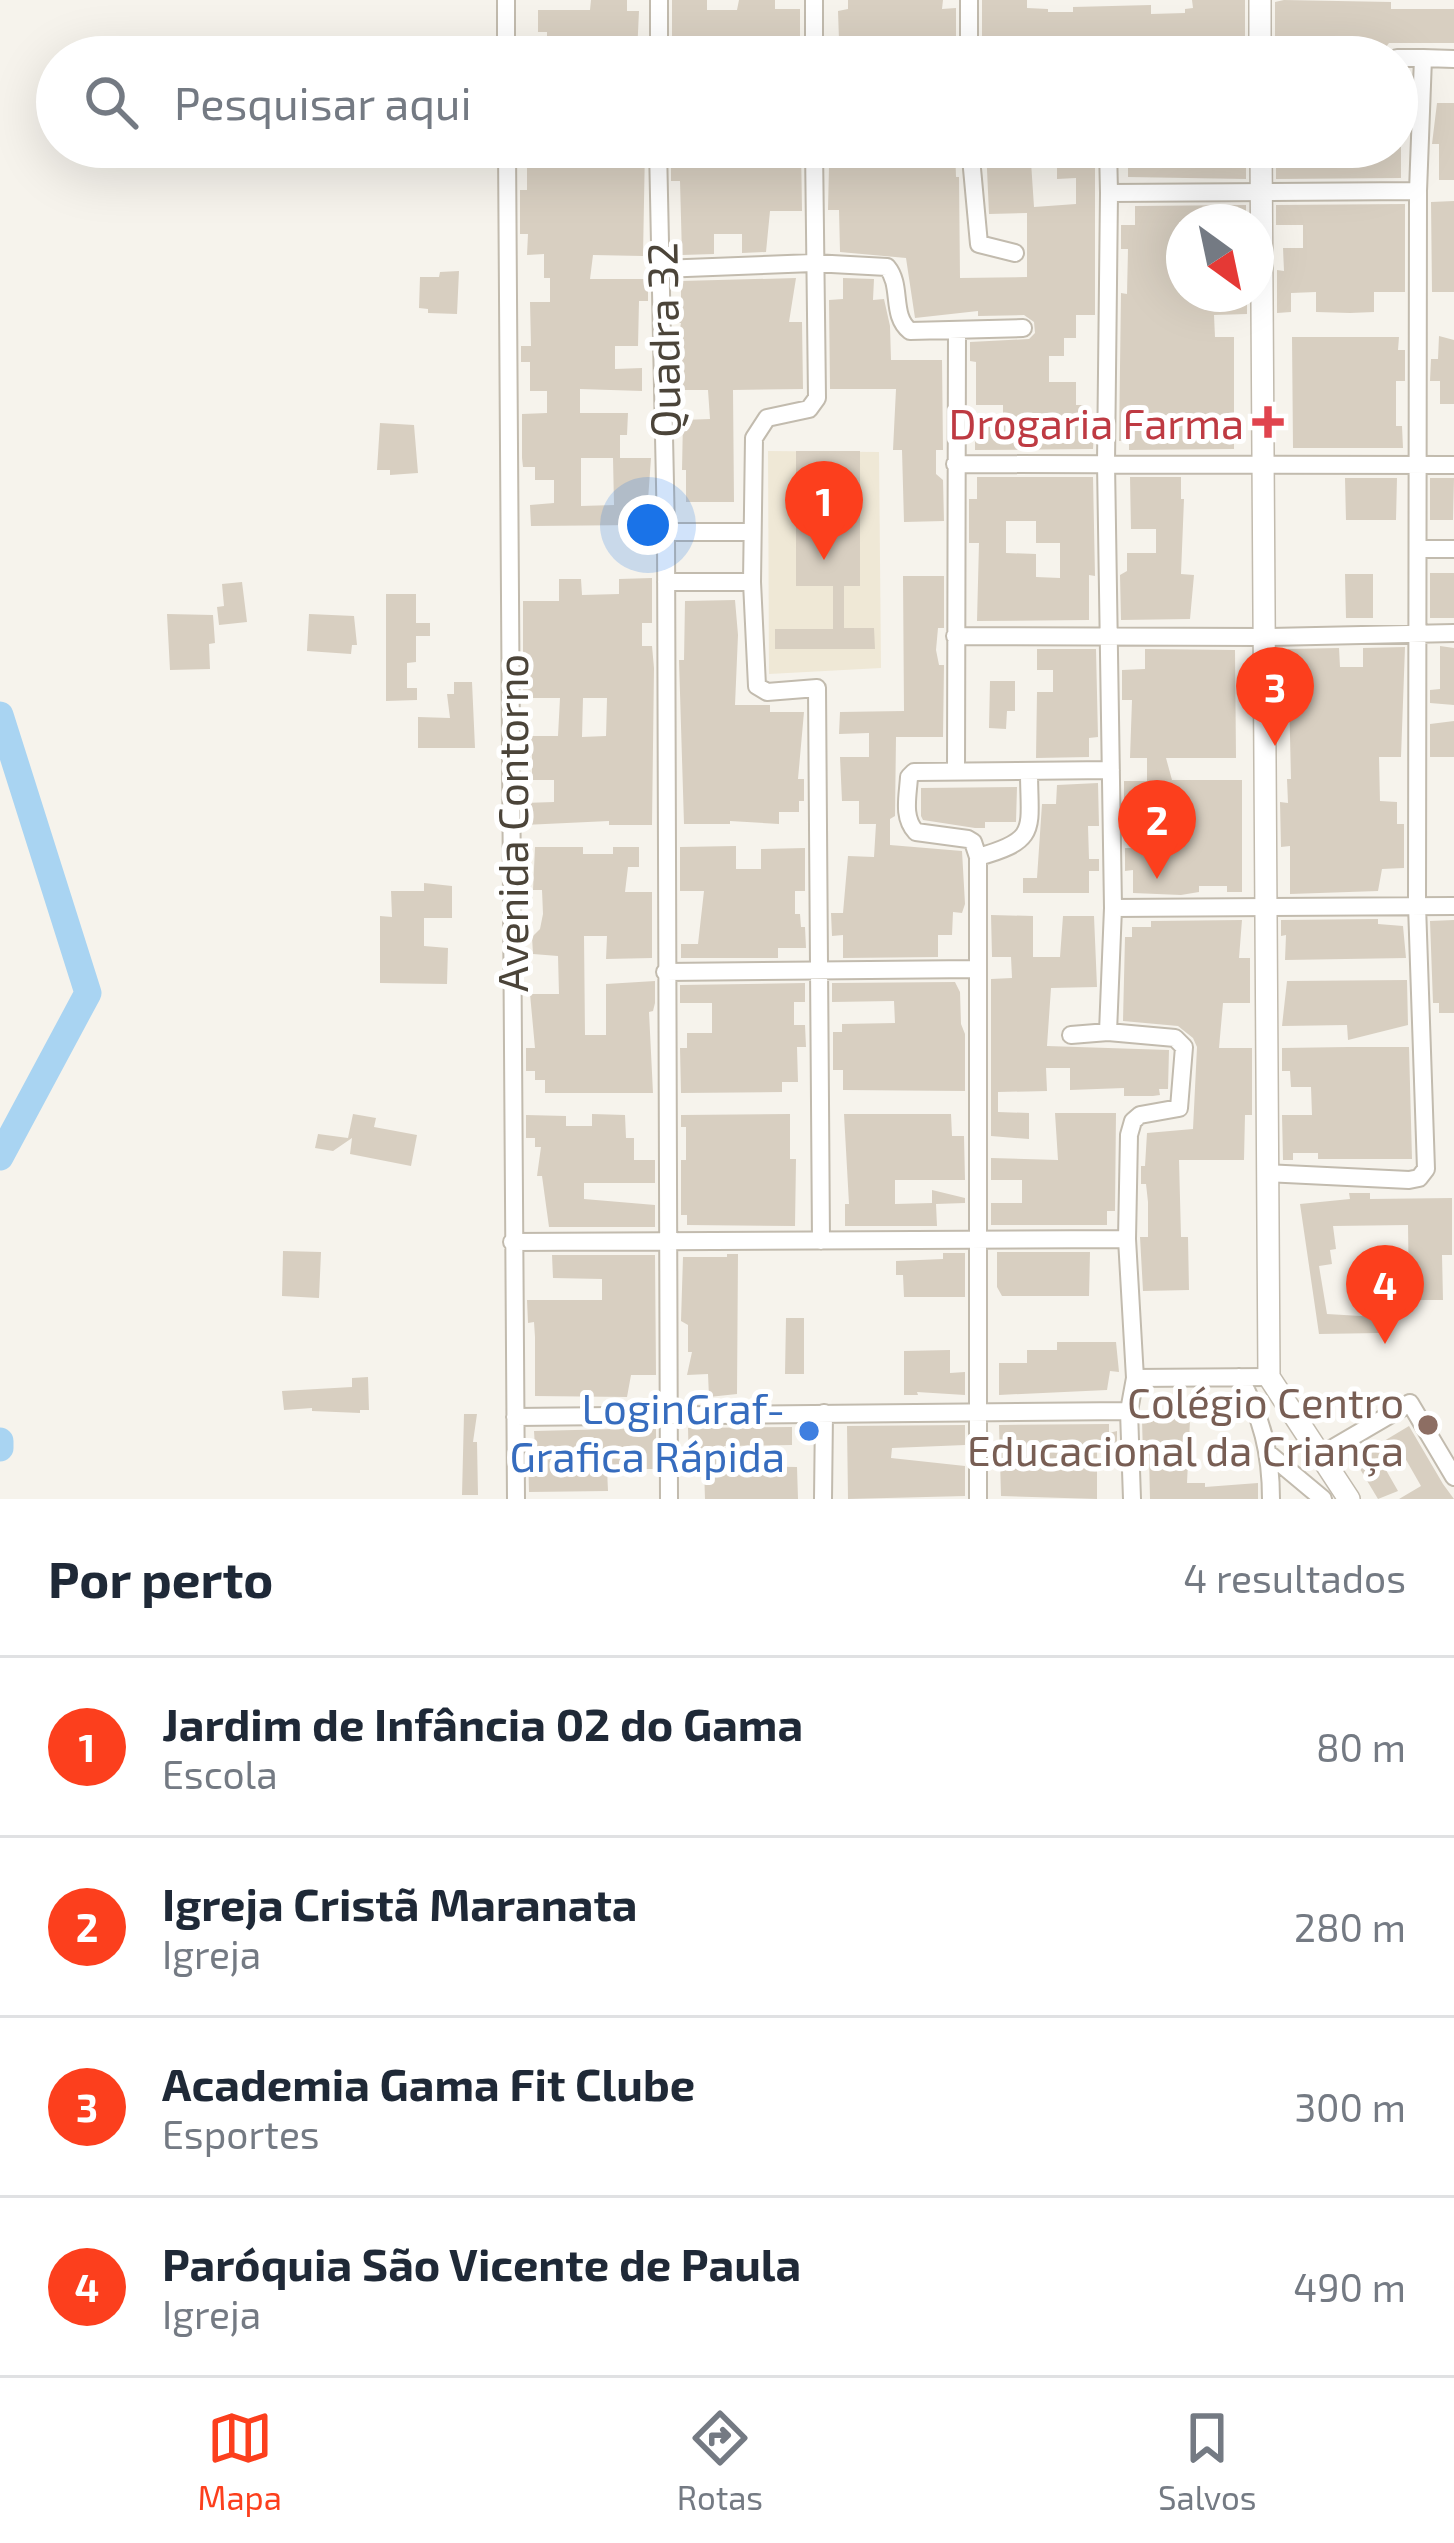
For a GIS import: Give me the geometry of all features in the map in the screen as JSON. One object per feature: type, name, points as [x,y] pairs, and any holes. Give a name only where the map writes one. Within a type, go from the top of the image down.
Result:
[{"type":"street","points":[[506,0],[506,36]]},
{"type":"street","points":[[658,36],[659,0]]},
{"type":"street","points":[[814,0],[814,36]]},
{"type":"street","points":[[969,0],[969,36]]},
{"type":"street","points":[[1260,0],[1260,36]]},
{"type":"street","points":[[1418,58],[1454,58]]},
{"type":"street","points":[[1267,1173],[1409,1180],[1419,1178],[1426,1169],[1418,905],[1418,190],[1423,58]]},
{"type":"street","name":"Avenida Contorno","points":[[507,168],[516,1499]]},
{"type":"street","name":"Quadra 32","points":[[659,168],[666,532],[669,1499]]},
{"type":"street","points":[[814,168],[817,398],[809,409],[766,418],[754,438],[752,581],[757,686],[767,692],[817,688],[820,1241]]},
{"type":"street","points":[[972,168],[979,244],[1015,253]]},
{"type":"street","points":[[1108,168],[1106,463],[1113,908],[1108,1032]]},
{"type":"street","points":[[1261,168],[1268,1376],[1349,1499]]},
{"type":"street","points":[[1109,193],[1418,190]]},
{"type":"street","points":[[661,269],[813,263],[887,267],[896,281],[904,327],[910,331],[1023,328]]},
{"type":"street","points":[[956,772],[957,330]]},
{"type":"street","points":[[956,464],[1454,465]]},
{"type":"street","points":[[666,532],[752,532]]},
{"type":"street","points":[[1418,550],[1454,549]]},
{"type":"street","points":[[666,582],[752,581]]},
{"type":"street","points":[[955,635],[1454,633]]},
{"type":"street","points":[[978,1499],[978,857],[973,842],[916,832],[907,817],[911,774],[1111,770]]},
{"type":"street","points":[[978,857],[1014,847],[1027,832],[1029,771]]},
{"type":"street","points":[[1113,908],[1454,906]]},
{"type":"street","points":[[665,972],[976,969]]},
{"type":"street","points":[[1071,1036],[1108,1032],[1174,1037],[1184,1047],[1179,1108],[1132,1120],[1127,1239],[1135,1378],[1129,1412],[1132,1499]]},
{"type":"street","points":[[512,1242],[1127,1239]]},
{"type":"street","points":[[1135,1378],[1268,1376]]},
{"type":"street","points":[[1239,1377],[1261,1422],[1269,1454],[1271,1499]]},
{"type":"street","points":[[1322,1455],[1410,1403],[1454,1477]]},
{"type":"street","points":[[515,1417],[1129,1412]]},
{"type":"street","points":[[824,1413],[824,1499]]},
{"type":"street","points":[[1269,1454],[1323,1499]]},
{"type":"shaded area","points":[[768,451],[879,452],[881,668],[769,674]]},
{"type":"building","points":[[591,0],[627,0],[627,11],[639,11],[638,36],[547,36],[547,32],[538,32],[538,10],[590,10]]},
{"type":"building","points":[[672,0],[707,0],[707,10],[737,10],[739,0],[775,0],[775,9],[800,9],[800,36],[672,36]]},
{"type":"building","points":[[848,0],[943,0],[942,9],[956,8],[956,36],[839,36],[838,11],[848,9]]},
{"type":"building","points":[[982,0],[1027,0],[1027,8],[1048,12],[1151,5],[1151,14],[1185,13],[1193,8],[1192,0],[1245,0],[1245,36],[982,36]]},
{"type":"building","points":[[1275,2],[1391,2],[1391,9],[1454,9],[1454,43],[1418,43],[1418,36],[1275,36]]},
{"type":"building","points":[[1437,103],[1454,103],[1454,180],[1439,180],[1439,144],[1432,144]]},
{"type":"building","points":[[527,168],[645,168],[643,256],[593,255],[590,279],[648,279],[648,301],[639,301],[638,346],[615,346],[615,369],[642,368],[642,391],[580,389],[580,413],[628,413],[627,435],[620,435],[620,458],[651,458],[648,500],[640,500],[640,525],[531,526],[530,505],[554,503],[554,480],[535,480],[535,467],[523,467],[522,414],[547,413],[547,391],[530,391],[530,362],[521,362],[521,346],[531,346],[530,302],[550,302],[550,278],[544,278],[544,254],[527,255],[528,234],[520,234],[520,190],[527,190]],"holes":[[[581,458],[613,458],[614,505],[581,506]]]},
{"type":"building","points":[[671,168],[801,168],[802,211],[770,211],[766,252],[742,253],[742,234],[714,234],[714,254],[682,255],[680,181],[671,181]]},
{"type":"building","points":[[829,168],[956,168],[960,278],[1027,277],[1027,213],[989,214],[987,168],[1031,168],[1034,207],[1076,204],[1076,178],[1057,179],[1057,168],[1095,168],[1095,315],[1076,315],[1076,338],[1064,338],[1064,356],[1049,356],[1049,382],[1076,382],[1076,405],[1086,405],[1086,433],[1094,433],[1093,449],[975,450],[975,427],[1003,427],[1003,405],[976,405],[976,362],[970,361],[970,342],[1029,339],[1035,333],[1034,322],[1024,315],[978,316],[978,311],[915,318],[906,258],[840,252],[839,210],[828,210]]},
{"type":"building","points":[[1128,168],[1246,168],[1246,179],[1128,177]]},
{"type":"building","points":[[1276,168],[1401,168],[1401,178],[1276,179]]},
{"type":"building","points":[[1454,201],[1454,292],[1432,292],[1431,202]]},
{"type":"building","points":[[1405,204],[1405,292],[1374,292],[1374,312],[1350,313],[1316,312],[1316,292],[1291,293],[1291,312],[1277,313],[1277,270],[1284,271],[1283,248],[1303,248],[1303,225],[1276,225],[1276,205]]},
{"type":"building","points":[[1135,206],[1166,206],[1166,312],[1247,312],[1214,315],[1215,337],[1234,337],[1234,449],[1129,450],[1129,441],[1119,441],[1121,293],[1127,294],[1128,249],[1121,249],[1121,225],[1135,225]]},
{"type":"building","points":[[459,271],[457,314],[419,308],[420,277]]},
{"type":"building","points":[[796,278],[789,322],[802,322],[803,389],[733,390],[734,502],[686,502],[683,420],[710,419],[708,390],[682,390],[682,345],[677,345],[681,323],[674,323],[674,300],[681,301],[681,281]]},
{"type":"building","points":[[843,278],[874,279],[873,300],[884,299],[890,326],[891,360],[942,360],[943,450],[936,450],[936,474],[943,480],[944,521],[904,522],[902,450],[893,450],[896,389],[830,389],[829,300],[843,299]]},
{"type":"building","points":[[1439,336],[1454,340],[1454,404],[1440,404],[1440,381],[1430,381]]},
{"type":"building","points":[[1292,337],[1399,337],[1398,350],[1405,350],[1405,381],[1396,381],[1396,426],[1402,426],[1403,448],[1293,448]]},
{"type":"building","points":[[380,423],[414,425],[418,473],[390,475],[390,470],[377,470]]},
{"type":"building","points":[[796,451],[860,451],[860,586],[844,586],[844,628],[874,628],[875,649],[775,649],[775,629],[833,629],[833,586],[796,586]]},
{"type":"building","points":[[977,477],[1093,477],[1095,576],[1089,575],[1089,620],[977,621],[979,543],[969,543],[969,499],[977,499]],"holes":[[[1006,521],[1036,521],[1036,543],[1060,543],[1060,578],[1036,577],[1036,554],[1006,553]]]},
{"type":"building","points":[[1130,477],[1181,477],[1181,574],[1194,575],[1190,619],[1121,620],[1120,575],[1127,571],[1127,553],[1156,553],[1156,529],[1131,529]]},
{"type":"building","points":[[1345,478],[1397,478],[1396,520],[1346,520]]},
{"type":"building","points":[[1430,478],[1454,478],[1453,520],[1430,520]]},
{"type":"building","points":[[1430,573],[1454,573],[1454,618],[1430,618]]},
{"type":"building","points":[[1345,574],[1373,574],[1373,618],[1346,618]]},
{"type":"building","points":[[903,576],[944,576],[944,628],[938,628],[936,650],[939,665],[944,665],[943,737],[896,737],[890,845],[962,851],[965,904],[962,913],[953,912],[952,935],[938,935],[938,957],[843,958],[843,935],[832,936],[831,913],[843,913],[848,856],[874,857],[876,824],[859,824],[859,801],[842,801],[840,757],[869,757],[869,733],[839,734],[840,712],[904,711]]},
{"type":"building","points":[[652,578],[652,623],[642,623],[642,646],[652,646],[654,668],[652,825],[609,825],[609,821],[524,825],[524,803],[554,802],[554,780],[532,780],[532,755],[524,757],[524,736],[558,736],[560,698],[523,698],[523,601],[559,601],[559,579],[581,579],[582,595],[619,594],[619,579]],"holes":[[[583,698],[607,698],[606,736],[582,737]]]},
{"type":"building","points":[[242,582],[247,622],[219,625],[217,607],[224,606],[222,584]]},
{"type":"building","points":[[386,594],[416,594],[416,623],[430,623],[430,636],[416,636],[416,662],[407,663],[407,688],[417,688],[417,700],[386,701]]},
{"type":"building","points":[[735,600],[735,705],[804,712],[798,779],[804,779],[804,801],[799,801],[799,812],[779,812],[779,824],[684,824],[679,660],[684,660],[685,601]]},
{"type":"building","points":[[167,614],[213,615],[210,669],[170,670]]},
{"type":"building","points":[[309,614],[354,616],[357,645],[352,645],[351,654],[307,651]]},
{"type":"building","points":[[1440,646],[1454,648],[1454,705],[1430,703],[1430,690],[1440,689]]},
{"type":"building","points":[[1405,647],[1401,757],[1379,757],[1380,801],[1397,802],[1397,824],[1404,824],[1404,868],[1382,869],[1378,891],[1290,894],[1290,846],[1281,847],[1280,802],[1288,803],[1287,779],[1291,779],[1288,649],[1339,648],[1340,667],[1363,667],[1363,648]]},
{"type":"building","points":[[1037,649],[1096,649],[1098,737],[1089,738],[1089,757],[1036,758],[1037,692],[1053,692],[1053,670],[1037,670]]},
{"type":"building","points":[[1145,649],[1235,650],[1236,758],[1166,758],[1172,780],[1242,780],[1242,892],[1227,892],[1227,886],[1199,886],[1199,892],[1181,895],[1133,893],[1133,870],[1125,871],[1125,848],[1132,848],[1132,803],[1124,803],[1124,781],[1147,781],[1147,758],[1130,758],[1132,700],[1122,700],[1122,670],[1145,669]]},
{"type":"building","points":[[990,681],[1015,681],[1015,711],[1007,711],[1006,729],[989,728]]},
{"type":"building","points":[[454,682],[472,682],[475,748],[418,748],[418,717],[450,718],[447,694],[454,694]]},
{"type":"building","points":[[1454,721],[1454,757],[1430,757],[1430,724]]},
{"type":"building","points":[[1098,783],[1099,826],[1088,826],[1089,859],[1099,859],[1099,871],[1089,871],[1089,893],[1023,893],[1023,878],[1037,878],[1042,804],[1056,804],[1057,785]]},
{"type":"building","points":[[1017,787],[1016,822],[985,822],[985,828],[975,828],[921,816],[921,788]]},
{"type":"building","points":[[736,846],[736,869],[761,869],[761,849],[805,848],[805,891],[795,891],[795,914],[800,914],[801,927],[805,927],[806,948],[778,948],[778,958],[681,958],[681,944],[698,944],[704,891],[680,891],[680,847]]},
{"type":"building","points":[[535,847],[583,847],[583,854],[613,854],[613,847],[639,847],[639,867],[628,867],[625,892],[652,892],[652,958],[606,959],[607,936],[584,936],[585,1035],[606,1035],[606,984],[655,981],[655,1003],[649,1012],[653,1093],[545,1093],[545,1080],[535,1080],[535,1071],[526,1071],[526,1048],[535,1048],[530,994],[559,994],[558,956],[533,954],[532,937],[540,929],[543,914],[542,890],[533,890]]},
{"type":"building","points":[[424,883],[452,886],[452,918],[424,918],[424,946],[448,948],[447,984],[380,983],[380,916],[392,917],[391,891],[424,891]]},
{"type":"building","points":[[991,915],[1033,916],[1033,957],[1060,957],[1063,916],[1094,916],[1097,987],[1051,988],[1047,1046],[1169,1050],[1168,1089],[1159,1089],[1160,1095],[1153,1096],[1124,1096],[1124,1088],[1070,1090],[1070,1068],[1046,1068],[1047,1091],[998,1092],[998,1112],[1029,1113],[1029,1139],[991,1136],[991,979],[1012,978],[1011,957],[992,957]]},
{"type":"building","points":[[1378,919],[1378,924],[1403,926],[1406,958],[1285,960],[1281,920]]},
{"type":"building","points":[[1242,920],[1239,958],[1250,958],[1250,1003],[1223,1003],[1219,1048],[1252,1048],[1252,1115],[1245,1115],[1244,1160],[1179,1160],[1181,1237],[1188,1237],[1189,1290],[1143,1291],[1140,1237],[1148,1237],[1148,1202],[1141,1166],[1145,1166],[1147,1133],[1193,1129],[1197,1047],[1178,1026],[1123,1021],[1125,937],[1132,937],[1132,927],[1151,927],[1151,921]]},
{"type":"building","points":[[1454,920],[1454,1013],[1439,1013],[1439,1003],[1433,1003],[1430,921]]},
{"type":"building","points":[[1407,980],[1408,1025],[1348,1040],[1347,1025],[1282,1026],[1287,981]]},
{"type":"building","points":[[955,982],[965,1034],[965,1091],[843,1090],[843,1070],[833,1070],[833,1032],[842,1032],[842,1024],[895,1023],[894,1001],[832,1002],[832,983]]},
{"type":"building","points":[[805,983],[805,1002],[794,1002],[794,1025],[805,1025],[806,1047],[797,1047],[798,1082],[782,1082],[782,1092],[681,1093],[680,1048],[687,1048],[687,1033],[712,1033],[712,1003],[680,1003],[680,985]]},
{"type":"building","points":[[1409,1047],[1412,1159],[1318,1159],[1318,1153],[1293,1153],[1293,1160],[1283,1160],[1282,1115],[1312,1115],[1311,1087],[1291,1087],[1290,1071],[1282,1071],[1282,1048]]},
{"type":"building","points":[[1055,1113],[1116,1113],[1115,1211],[1107,1211],[1107,1225],[991,1225],[991,1203],[1022,1203],[1022,1180],[991,1180],[991,1158],[1058,1160]]},
{"type":"building","points":[[353,1114],[376,1118],[374,1127],[417,1135],[411,1166],[350,1154],[352,1138],[333,1151],[315,1148],[318,1134],[348,1138]]},
{"type":"building","points":[[592,1114],[625,1115],[626,1138],[634,1138],[634,1160],[655,1160],[655,1183],[584,1183],[584,1199],[655,1205],[655,1227],[549,1227],[542,1176],[537,1176],[541,1147],[535,1147],[535,1138],[526,1138],[526,1115],[566,1116],[566,1126],[592,1126]]},
{"type":"building","points":[[790,1114],[790,1159],[796,1159],[795,1226],[687,1225],[687,1215],[681,1215],[686,1127],[681,1127],[681,1115]]},
{"type":"building","points":[[844,1114],[951,1114],[952,1136],[964,1136],[965,1180],[895,1180],[895,1204],[932,1203],[932,1190],[965,1198],[965,1203],[936,1204],[937,1226],[845,1226],[845,1204],[849,1204]]},
{"type":"building","points":[[1349,1193],[1370,1193],[1370,1199],[1452,1198],[1452,1255],[1442,1255],[1443,1300],[1409,1300],[1408,1225],[1333,1226],[1336,1249],[1330,1250],[1332,1264],[1319,1266],[1327,1314],[1378,1317],[1379,1333],[1319,1334],[1300,1204],[1350,1199]]},
{"type":"building","points":[[283,1251],[321,1252],[319,1298],[282,1296]]},
{"type":"building","points":[[997,1252],[1090,1252],[1089,1296],[1002,1296],[997,1287]]},
{"type":"building","points":[[943,1253],[965,1253],[965,1297],[904,1297],[903,1275],[896,1275],[896,1261],[943,1259]]},
{"type":"building","points":[[738,1254],[737,1394],[709,1397],[708,1374],[687,1375],[692,1352],[688,1352],[688,1325],[681,1321],[683,1257]]},
{"type":"building","points":[[552,1255],[655,1255],[656,1375],[631,1375],[627,1397],[535,1396],[534,1322],[528,1323],[527,1300],[602,1300],[602,1279],[553,1278]]},
{"type":"building","points":[[786,1318],[804,1318],[804,1374],[785,1374]]},
{"type":"building","points":[[1057,1342],[1116,1342],[1119,1372],[1110,1371],[1107,1390],[999,1395],[999,1363],[1027,1363],[1027,1350],[1057,1350]]},
{"type":"building","points":[[950,1350],[950,1373],[965,1372],[965,1395],[904,1395],[904,1351]]},
{"type":"building","points":[[368,1377],[369,1410],[284,1410],[282,1391],[352,1387],[352,1378]]},
{"type":"building","points":[[1183,1411],[1183,1420],[1190,1420],[1187,1483],[1205,1483],[1205,1487],[1258,1483],[1258,1499],[1150,1499],[1142,1420],[1165,1420],[1165,1412]]},
{"type":"building","points":[[464,1414],[477,1414],[473,1442],[477,1442],[478,1495],[462,1495]]},
{"type":"building","points":[[1109,1424],[1109,1433],[1117,1431],[1117,1443],[1097,1443],[1097,1499],[1001,1496],[999,1425]]},
{"type":"building","points":[[965,1425],[965,1445],[892,1448],[891,1458],[965,1466],[965,1496],[848,1499],[847,1426]]},
{"type":"building","points":[[1409,1426],[1454,1499],[1399,1499],[1421,1486],[1405,1458],[1386,1470],[1398,1491],[1378,1499],[1354,1459]]},
{"type":"building","points":[[792,1427],[792,1445],[724,1446],[724,1466],[797,1467],[798,1499],[705,1499],[704,1468],[689,1468],[688,1428]]},
{"type":"building","points":[[656,1428],[656,1469],[607,1469],[608,1491],[529,1492],[528,1451],[535,1447],[534,1431]]},
{"type":"waterway","points":[[0,715],[88,993],[0,1157]]},
{"type":"waterway","points":[[0,1441],[0,1448]]},
{"type":"place","name":"Drogaria Farma","points":[[1268,422]]},
{"type":"place","name":"Jardim de Infância 02 do Gama","points":[[824,560]]},
{"type":"place","name":"Academia Gama Fit Clube","points":[[1275,746]]},
{"type":"place","name":"Igreja Cristã Maranata","points":[[1157,879]]},
{"type":"place","name":"Paróquia São Vicente de Paula","points":[[1385,1344]]},
{"type":"place","name":"Colégio Centro Educacional da Criança","points":[[1428,1425]]},
{"type":"place","name":"LoginGraf- Grafica Rápida","points":[[809,1431]]}]
